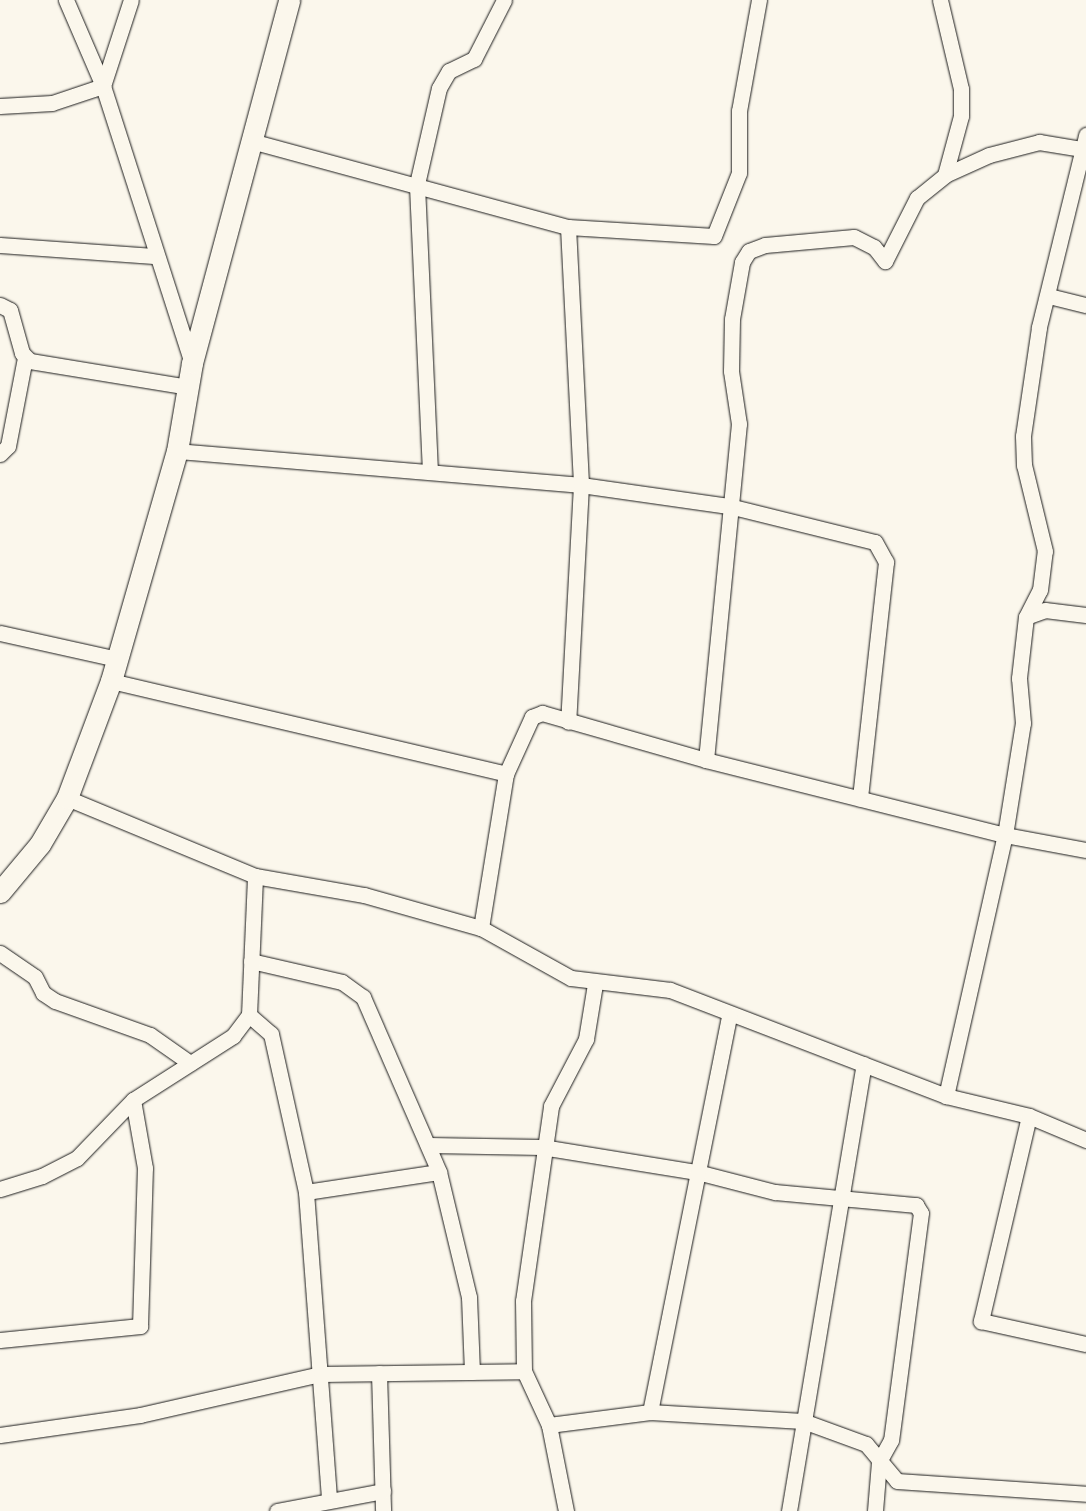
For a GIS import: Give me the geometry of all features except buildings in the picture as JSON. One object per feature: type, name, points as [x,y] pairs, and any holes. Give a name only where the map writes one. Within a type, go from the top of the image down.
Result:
[{"type":"street","points":[[66,0],[103,86],[154,256],[192,363]]},
{"type":"street","points":[[103,86],[130,0]]},
{"type":"street","points":[[0,892],[40,844],[67,798],[111,681],[178,451],[192,363],[289,0]]},
{"type":"street","points":[[430,472],[417,184],[439,88],[449,71],[474,59],[504,0]]},
{"type":"street","points":[[251,141],[417,184],[568,227],[714,236],[738,172],[739,112],[759,0]]},
{"type":"street","points":[[940,0],[961,89],[961,116],[944,175]]},
{"type":"street","points":[[0,106],[52,103],[103,86]]},
{"type":"street","points":[[706,760],[739,411],[731,372],[732,319],[742,262],[748,251],[765,245],[854,237],[874,247],[885,261],[917,198],[944,175],[989,155],[1039,142],[1084,142],[1049,296],[1039,327],[1023,436],[1024,465],[1045,551],[1040,590],[1026,617],[1019,678],[1023,723],[1005,835],[946,1096]]},
{"type":"street","points":[[568,227],[582,485],[568,722]]},
{"type":"street","points":[[0,245],[154,256]]},
{"type":"street","points":[[1049,296],[1086,304]]},
{"type":"street","points":[[0,304],[10,310],[25,358],[8,446],[0,454]]},
{"type":"street","points":[[25,358],[188,387]]},
{"type":"street","points":[[178,451],[582,485],[729,506],[875,542],[883,550],[886,562],[860,799]]},
{"type":"street","points":[[1026,617],[1045,610],[1086,615]]},
{"type":"street","points":[[0,633],[117,659]]},
{"type":"street","points":[[111,681],[506,774]]},
{"type":"street","points":[[480,928],[506,774],[532,717],[542,713],[706,760],[860,799],[1005,835],[1086,850]]},
{"type":"street","points":[[67,798],[255,876],[364,895],[480,928],[549,969],[595,984],[661,988],[729,1016],[864,1064],[946,1096],[1029,1116],[1086,1140]]},
{"type":"street","points":[[0,1189],[42,1176],[77,1158],[133,1100],[233,1036],[249,1015],[255,876]]},
{"type":"street","points":[[0,953],[35,977],[43,993],[55,1001],[150,1035],[190,1063]]},
{"type":"street","points":[[251,961],[354,986],[363,997],[429,1145],[439,1172],[469,1297],[472,1372]]},
{"type":"street","points":[[566,1511],[549,1425],[524,1371],[523,1301],[542,1147],[555,1095],[586,1039],[595,984]]},
{"type":"street","points":[[249,1015],[271,1034],[306,1192],[329,1499]]},
{"type":"street","points":[[650,1412],[729,1016]]},
{"type":"street","points":[[789,1511],[864,1064]]},
{"type":"street","points":[[0,1340],[140,1326],[144,1168],[133,1100]]},
{"type":"street","points":[[1029,1116],[981,1321],[1086,1344]]},
{"type":"street","points":[[429,1145],[542,1147],[698,1172],[775,1192],[916,1206],[921,1213],[891,1440],[879,1462],[875,1511]]},
{"type":"street","points":[[306,1192],[439,1172]]},
{"type":"street","points":[[0,1435],[140,1415],[321,1374],[524,1371]]},
{"type":"street","points":[[379,1374],[384,1511]]},
{"type":"street","points":[[549,1425],[650,1412],[803,1422],[866,1444],[891,1440]]},
{"type":"street","points":[[866,1444],[879,1462],[897,1481],[1086,1494]]},
{"type":"street","points":[[277,1511],[329,1499],[383,1491]]}]
